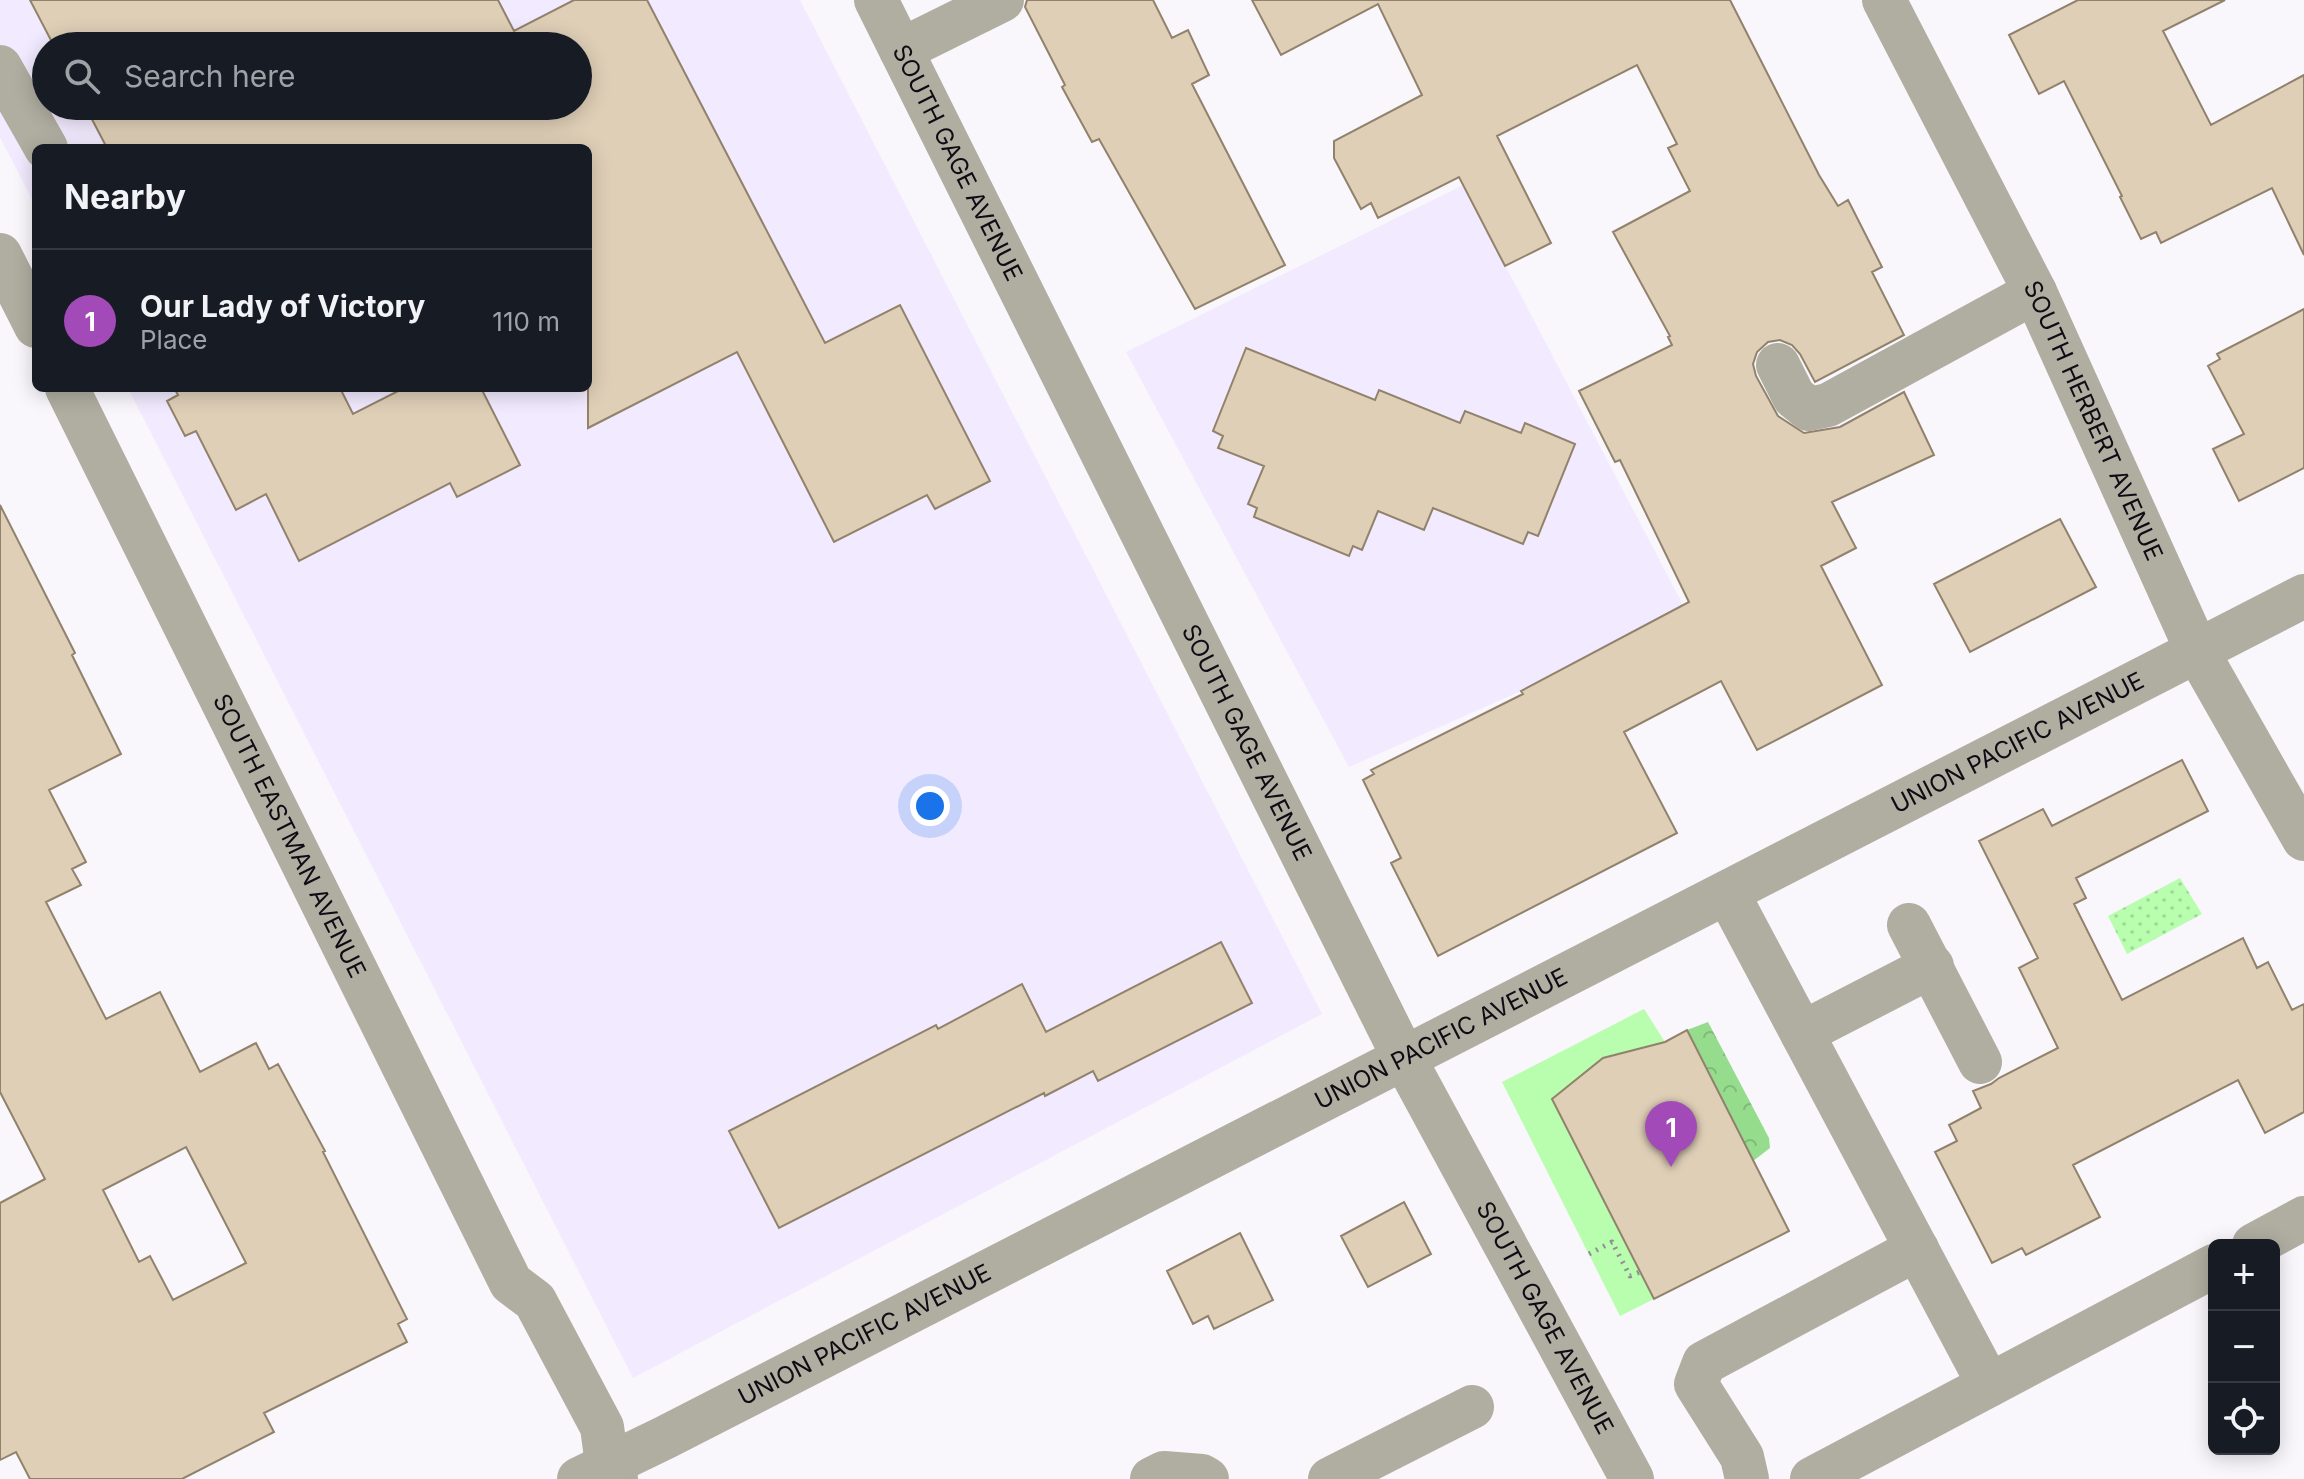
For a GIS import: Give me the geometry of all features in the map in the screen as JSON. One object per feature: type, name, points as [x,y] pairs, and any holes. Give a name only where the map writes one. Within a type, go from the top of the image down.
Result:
[{"type":"street","name":"SOUTH GAGE AVENUE","points":[[876,0],[1404,1058],[1632,1479]]},
{"type":"street","points":[[901,50],[1002,0]]},
{"type":"street","name":"SOUTH HERBERT AVENUE","points":[[1884,0],[2035,292],[2197,651],[2304,839]]},
{"type":"street","points":[[0,67],[44,144]]},
{"type":"street","points":[[0,255],[32,318]]},
{"type":"street","points":[[1778,365],[1794,397],[1809,409],[1828,405],[2035,292]]},
{"type":"street","name":"SOUTH EASTMAN AVENUE","points":[[69,392],[511,1283],[509,1314],[576,1440],[601,1474]]},
{"type":"street","name":"UNION PACIFIC AVENUE","points":[[601,1474],[679,1431],[2304,596]]},
{"type":"street","points":[[1728,894],[1989,1385]]},
{"type":"street","points":[[1909,925],[1980,1062]]},
{"type":"street","points":[[1802,1033],[1932,966]]},
{"type":"street","points":[[2265,1239],[2304,1218]]},
{"type":"street","points":[[1747,1479],[1742,1457],[1696,1384],[1704,1363],[1917,1249]]},
{"type":"street","points":[[1812,1479],[2208,1269]]},
{"type":"street","points":[[1330,1479],[1472,1407]]},
{"type":"street","points":[[1152,1479],[1164,1473],[1207,1479]]},
{"type":"path","points":[[1589,1254],[1612,1242],[1630,1276],[1640,1272]]},
{"type":"shaded area","points":[[0,0],[800,0],[1322,1014],[633,1378],[130,392],[592,392],[592,144],[32,144],[32,199],[0,137]]},
{"type":"shaded area","points":[[1463,185],[1683,605],[1521,691],[1349,767],[1126,352]]},
{"type":"green space","points":[[2180,878],[2202,914],[2127,954],[2108,916]]},
{"type":"green space","points":[[1644,1009],[1665,1042],[1552,1099],[1654,1299],[1620,1316],[1502,1082]]},
{"type":"green space","points":[[1708,1022],[1769,1138],[1770,1148],[1753,1161],[1687,1030]]},
{"type":"building","points":[[30,0],[498,0],[514,31],[574,0],[647,0],[825,343],[900,305],[990,481],[935,509],[927,495],[834,542],[737,352],[588,428],[588,392],[592,392],[592,144],[105,144],[92,120],[592,120],[592,32],[47,32]]},
{"type":"building","points":[[1027,0],[1153,0],[1172,38],[1188,30],[1209,75],[1192,84],[1285,265],[1195,309],[1099,139],[1092,142],[1062,87],[1065,85],[1025,7]]},
{"type":"building","points":[[1252,0],[1730,0],[1819,175],[1838,206],[1848,200],[1882,267],[1872,272],[1904,335],[1815,382],[1792,345],[1780,340],[1768,342],[1757,352],[1753,364],[1756,376],[1778,416],[1804,433],[1840,427],[1904,392],[1934,455],[1832,502],[1856,548],[1821,566],[1882,685],[1757,750],[1721,681],[1624,732],[1677,833],[1438,956],[1391,863],[1401,858],[1363,780],[1374,774],[1371,770],[1523,694],[1521,691],[1689,602],[1620,460],[1615,462],[1579,391],[1672,345],[1613,232],[1690,191],[1668,148],[1677,144],[1637,65],[1497,136],[1551,243],[1505,266],[1459,177],[1378,218],[1371,203],[1361,209],[1334,158],[1334,141],[1422,95],[1378,4],[1281,55]]},
{"type":"building","points":[[2078,0],[2225,0],[2163,31],[2211,125],[2304,75],[2304,255],[2272,188],[2161,243],[2156,232],[2141,239],[2064,81],[2039,94],[2009,35]]},
{"type":"building","points":[[2304,309],[2304,468],[2239,501],[2213,449],[2244,434],[2208,366],[2220,359],[2217,354]]},
{"type":"building","points":[[1246,348],[1375,400],[1379,390],[1460,423],[1465,411],[1521,433],[1525,423],[1575,444],[1538,536],[1528,532],[1523,544],[1433,508],[1424,530],[1378,511],[1362,550],[1353,546],[1349,556],[1254,517],[1257,508],[1248,504],[1264,466],[1218,448],[1223,436],[1213,431]]},
{"type":"building","points":[[176,392],[342,392],[353,414],[396,392],[483,392],[520,465],[457,497],[450,483],[299,561],[266,494],[236,510],[196,431],[185,436],[167,401],[178,395]]},
{"type":"building","points":[[0,505],[75,653],[72,655],[121,754],[49,790],[86,862],[72,869],[81,885],[46,902],[106,1019],[160,992],[200,1072],[256,1043],[269,1069],[278,1064],[325,1151],[407,1319],[398,1324],[407,1342],[264,1413],[274,1432],[182,1479],[30,1479],[16,1452],[0,1460],[0,1203],[45,1179],[0,1092]],"holes":[[[186,1147],[246,1263],[173,1300],[150,1256],[139,1262],[103,1190]]]},
{"type":"building","points":[[2060,519],[2096,587],[1970,652],[1934,584]]},
{"type":"building","points":[[2182,760],[2208,811],[2076,878],[2086,898],[2074,904],[2122,1000],[2243,938],[2257,968],[2268,962],[2292,1010],[2304,1004],[2304,1112],[2265,1133],[2238,1080],[2073,1165],[2100,1217],[2026,1255],[2022,1248],[1992,1263],[1935,1152],[1957,1141],[1949,1125],[1981,1108],[1973,1091],[2058,1048],[2019,968],[2038,958],[1979,841],[2043,809],[2052,826]]},
{"type":"building","points":[[1221,942],[1252,1003],[1098,1081],[1093,1071],[1045,1096],[1044,1093],[779,1228],[729,1131],[936,1025],[938,1029],[1022,984],[1046,1032]]},
{"type":"building","points":[[1687,1030],[1789,1231],[1654,1299],[1552,1099],[1603,1058],[1665,1042]]},
{"type":"building","points":[[1404,1202],[1431,1254],[1368,1287],[1341,1236]]},
{"type":"building","points":[[1240,1233],[1273,1300],[1214,1329],[1208,1316],[1193,1324],[1167,1271]]},
{"type":"place","name":"Our Lady of Victory","points":[[1671,1167]]}]
